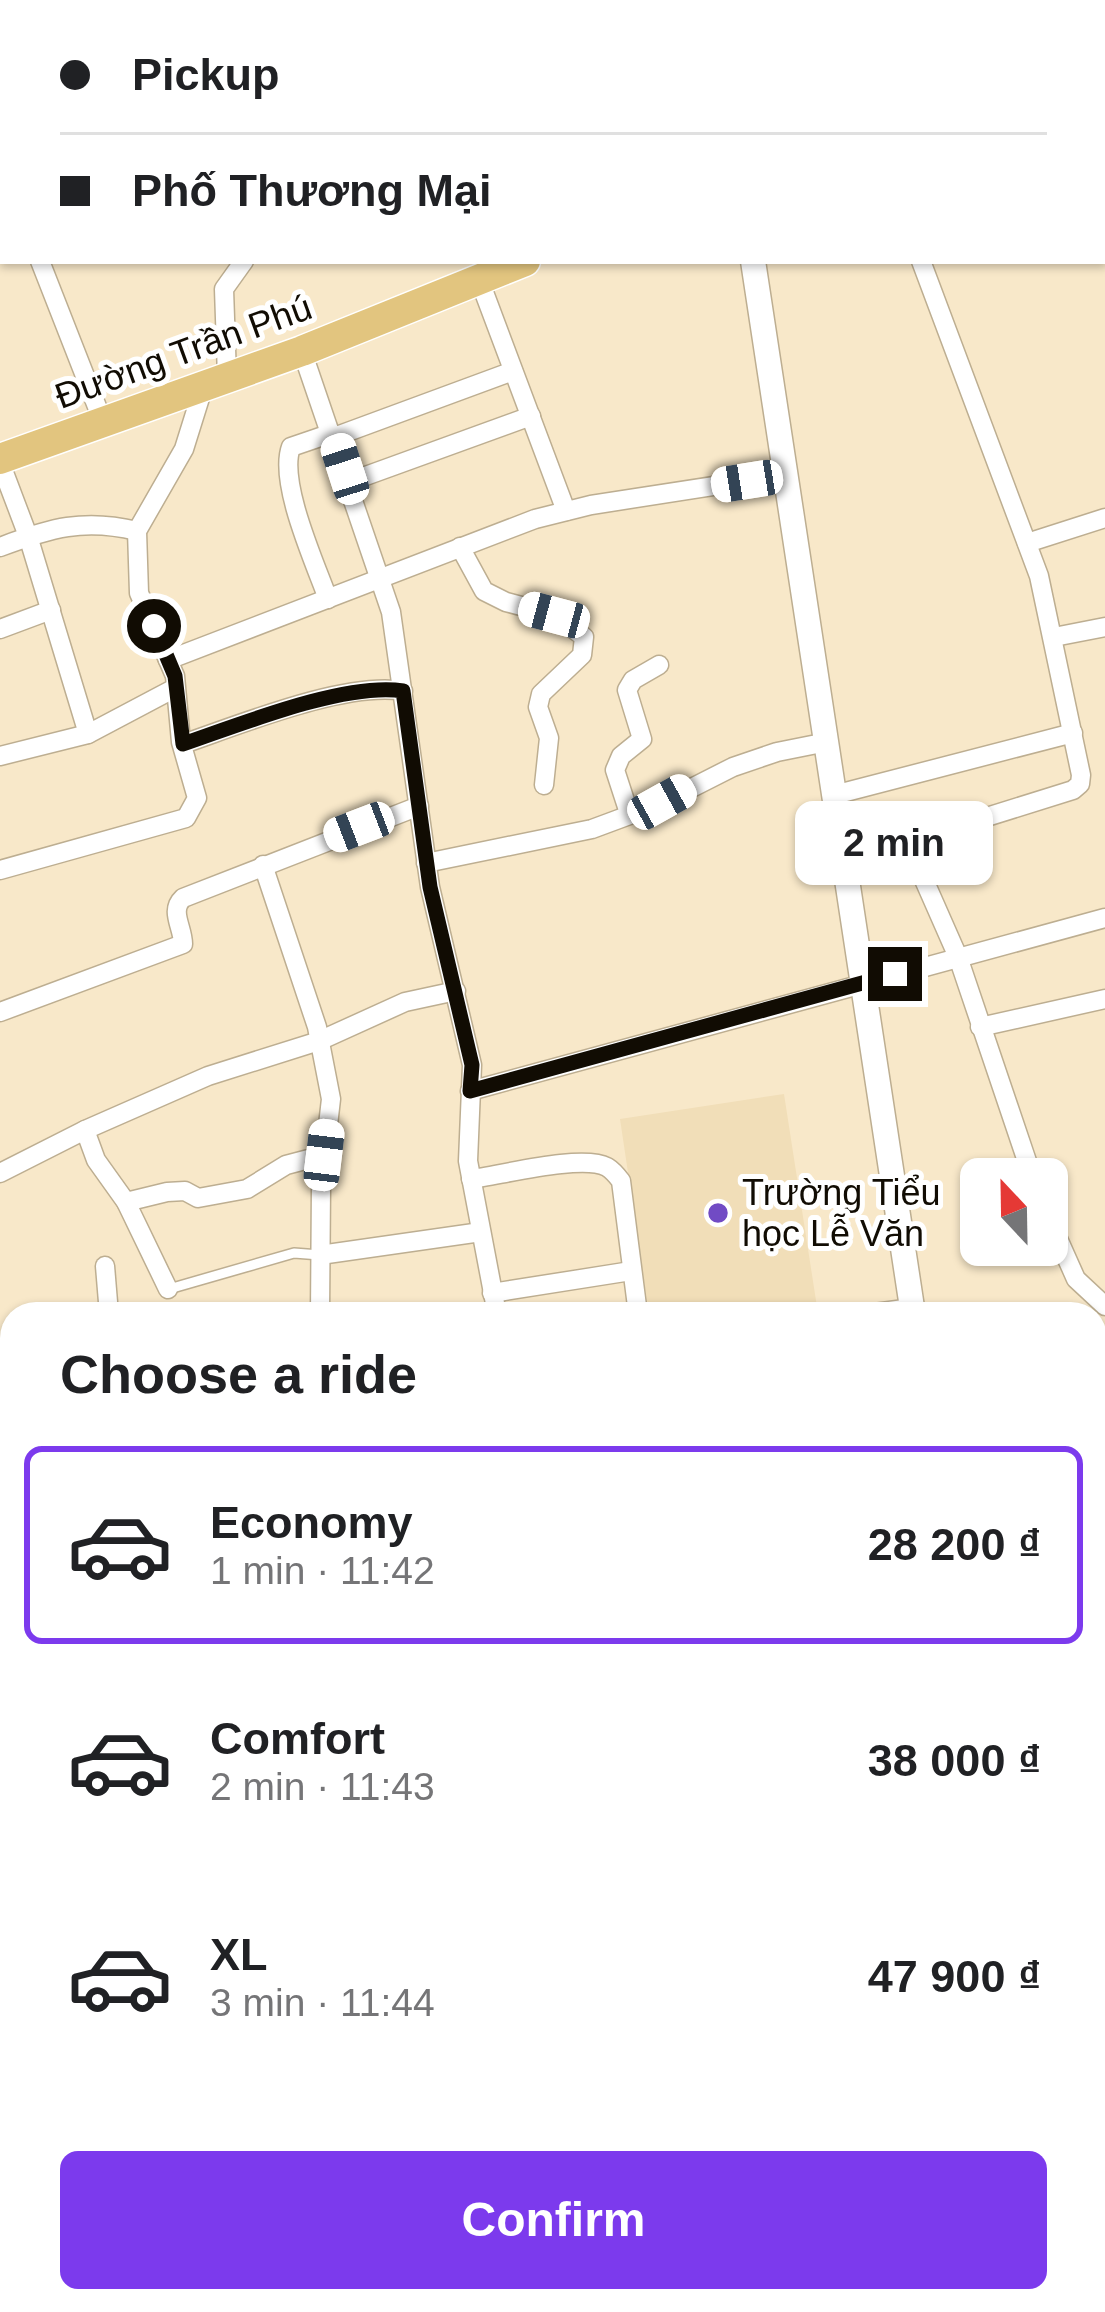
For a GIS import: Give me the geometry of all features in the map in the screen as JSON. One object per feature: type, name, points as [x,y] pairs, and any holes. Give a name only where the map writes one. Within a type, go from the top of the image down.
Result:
[{"type":"main road","name":"Đường Trần Phú","points":[[0,460],[302,351],[515,264]]},
{"type":"street","points":[[41,264],[103,422]]},
{"type":"street","points":[[0,869],[186,818],[197,798],[169,660],[139,593],[137,531],[184,449],[215,381],[224,289],[242,264]]},
{"type":"street","points":[[753,264],[911,1302]]},
{"type":"street","points":[[922,264],[1027,543],[1054,637],[1081,775],[1073,790],[910,843],[958,957],[1026,1158]]},
{"type":"street","points":[[479,279],[566,511]]},
{"type":"street","points":[[302,351],[392,612],[426,863],[472,1065],[468,1161],[494,1302]]},
{"type":"street","points":[[328,599],[303,530],[286,461],[291,447],[513,371]]},
{"type":"street","points":[[349,482],[531,416]]},
{"type":"street","points":[[0,460],[88,734]]},
{"type":"street","points":[[169,660],[566,511],[785,475]]},
{"type":"street","points":[[1027,543],[1105,518]]},
{"type":"street","points":[[0,547],[59,527],[100,522],[137,531]]},
{"type":"street","points":[[460,547],[484,591],[554,615],[584,637],[582,655],[541,694],[538,707],[549,738],[544,785]]},
{"type":"street","points":[[0,629],[51,610]]},
{"type":"street","points":[[1054,637],[1105,627]]},
{"type":"street","points":[[629,813],[615,770],[621,756],[642,739],[627,690],[633,680],[659,665]]},
{"type":"street","points":[[0,756],[88,734],[175,688]]},
{"type":"street","points":[[183,744],[347,695],[403,691]]},
{"type":"street","points":[[834,795],[1073,733]]},
{"type":"street","points":[[426,863],[592,830],[734,767],[826,742]]},
{"type":"street","points":[[0,1012],[184,944],[176,915],[177,903],[183,898],[419,806]]},
{"type":"street","points":[[263,865],[319,1041],[331,1099],[324,1155],[320,1302]]},
{"type":"street","points":[[470,1091],[1105,918]]},
{"type":"street","points":[[0,1173],[208,1076],[319,1041],[405,1002],[456,991]]},
{"type":"street","points":[[980,1027],[1105,999]]},
{"type":"street","points":[[85,1130],[96,1160],[126,1202],[168,1289]]},
{"type":"street","points":[[126,1202],[167,1192],[185,1191],[198,1198],[247,1189],[286,1165],[324,1155]]},
{"type":"street","points":[[471,1179],[585,1162],[606,1166],[621,1181],[636,1302]]},
{"type":"street","points":[[320,1256],[481,1232]]},
{"type":"street","points":[[1068,1261],[1076,1279],[1101,1302]]},
{"type":"street","points":[[105,1266],[109,1302]]},
{"type":"street","points":[[492,1293],[632,1271]]},
{"type":"lane","points":[[168,1289],[294,1253],[320,1256]]},
{"type":"shaded area","name":"Trường Tiểu học Lễ Văn","points":[[784,1094],[816,1302],[647,1302],[620,1119]]},
{"type":"place","name":"Trường Tiểu học Lễ Văn","points":[[718,1213]]},
{"type":"route","points":[[154,626],[175,676],[183,744],[347,695],[403,691],[430,887],[472,1065],[470,1091],[895,974]]}]
